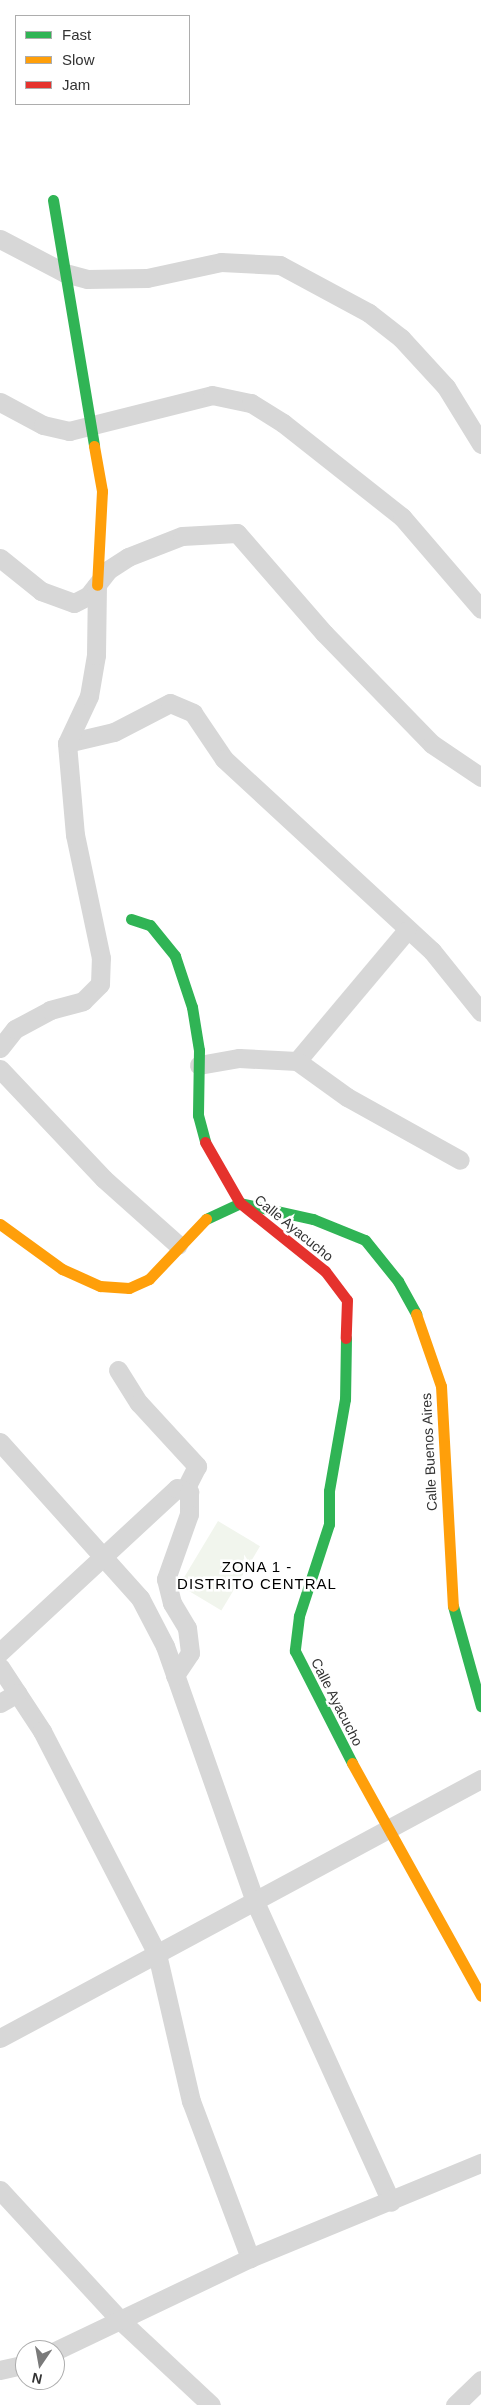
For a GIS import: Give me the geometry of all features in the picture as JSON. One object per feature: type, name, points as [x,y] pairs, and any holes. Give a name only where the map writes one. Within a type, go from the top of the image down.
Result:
[{"type":"street","points":[[0,1048],[15,1029],[50,1010],[83,1001],[100,984],[101,958],[76,844],[67,743],[89,696],[96,655],[97,585],[102,491],[53,200]]},
{"type":"street","points":[[0,239],[65,273],[87,280],[147,278],[221,262],[280,265],[369,313],[401,338],[446,387],[481,444]]},
{"type":"street","points":[[0,402],[43,425],[69,431],[92,429],[212,396],[251,403],[283,423],[402,517],[481,610]]},
{"type":"street","points":[[0,558],[41,591],[61,600],[74,602],[97,585],[128,556],[164,543],[215,531],[236,533],[324,633],[432,744],[481,777]]},
{"type":"street","points":[[67,743],[114,732],[170,703],[194,713],[224,759],[406,931],[432,951],[481,1012]]},
{"type":"street","name":"Calle Ayacucho","points":[[131,919],[150,926],[175,956],[192,1007],[199,1065],[198,1114],[208,1152],[240,1203],[325,1271],[348,1300],[345,1399],[329,1491],[328,1524],[298,1616],[295,1651],[388,1832],[481,1996]]},
{"type":"street","points":[[297,1061],[406,931]]},
{"type":"street","points":[[199,1065],[239,1058],[297,1061],[347,1097],[460,1160]]},
{"type":"street","points":[[0,1069],[104,1179],[178,1245]]},
{"type":"street","points":[[0,1224],[62,1268],[100,1286],[129,1288],[149,1279],[178,1245],[222,1208],[240,1203]]},
{"type":"street","name":"Calle Buenos Aires","points":[[240,1203],[313,1219],[365,1240],[398,1281],[423,1326],[441,1386],[453,1608],[481,1706]]},
{"type":"street","points":[[118,1370],[138,1403],[197,1466],[184,1490]]},
{"type":"street","points":[[0,1442],[140,1598],[175,1675],[256,1902],[391,2202]]},
{"type":"street","points":[[0,1652],[104,1560],[164,1496],[177,1488],[189,1492],[189,1514],[166,1578],[172,1603],[187,1628],[190,1653],[175,1675]]},
{"type":"street","points":[[0,1667],[42,1731],[157,1954],[190,2101],[250,2258]]},
{"type":"street","points":[[0,1702],[17,1693]]},
{"type":"street","points":[[0,2038],[388,1832],[481,1780]]},
{"type":"street","points":[[65,2346],[250,2258],[391,2202],[481,2163]]},
{"type":"street","points":[[0,2190],[121,2321],[211,2405]]},
{"type":"street","points":[[0,2370],[15,2366]]},
{"type":"street","points":[[455,2405],[481,2380]]},
{"type":"shaded area","points":[[218,1521],[260,1546],[221,1611],[179,1585]]},
{"type":"traffic: fast","points":[[53,200],[94,446]]},
{"type":"traffic: fast","points":[[131,919],[150,925],[175,956],[192,1007],[199,1050],[198,1115],[205,1142]]},
{"type":"traffic: fast","points":[[206,1219],[240,1203],[313,1219],[365,1240],[398,1281],[416,1314]]},
{"type":"traffic: fast","points":[[346,1338],[345,1399],[329,1491],[329,1524],[299,1616],[295,1651],[352,1763]]},
{"type":"traffic: fast","points":[[453,1606],[481,1706]]},
{"type":"traffic: slow","points":[[94,446],[102,491],[97,585]]},
{"type":"traffic: slow","points":[[0,1224],[62,1269],[100,1286],[129,1288],[149,1279],[206,1219]]},
{"type":"traffic: slow","points":[[416,1314],[441,1386],[453,1606]]},
{"type":"traffic: slow","points":[[352,1763],[481,1996]]},
{"type":"traffic: jam","points":[[205,1142],[240,1203],[325,1271],[347,1300],[346,1338]]},
{"type":"district","name":"ZONA 1 - DISTRITO CENTRAL","points":[[257,1574]]}]
